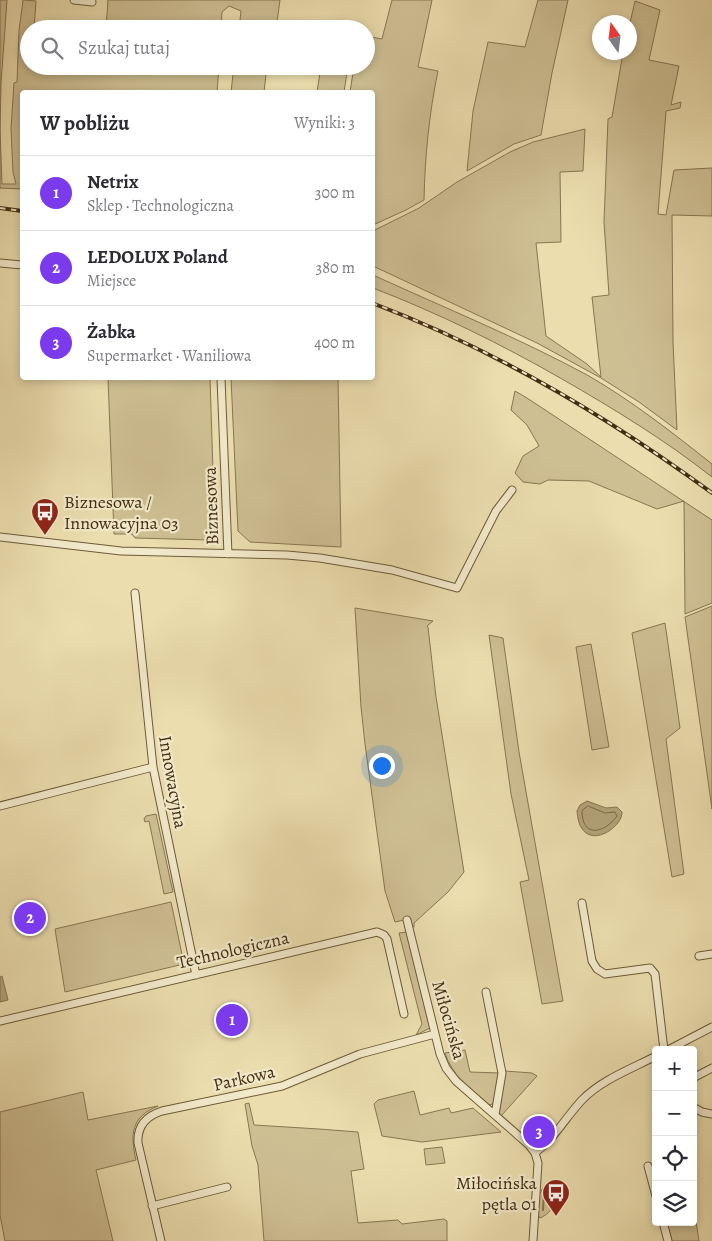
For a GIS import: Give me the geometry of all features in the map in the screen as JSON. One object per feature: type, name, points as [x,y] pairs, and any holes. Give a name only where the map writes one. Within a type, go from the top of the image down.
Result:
[{"type":"street","points":[[74,0],[92,2]]},
{"type":"street","points":[[0,263],[20,265]]},
{"type":"street","name":"Biznesowa","points":[[0,537],[121,551],[228,554],[221,380]]},
{"type":"street","points":[[228,554],[287,555],[352,562],[392,570],[457,588],[496,511],[512,490]]},
{"type":"street","name":"Innowacyjna","points":[[135,593],[153,767],[196,975]]},
{"type":"street","points":[[0,806],[153,767]]},
{"type":"street","points":[[582,903],[592,961],[597,969],[605,974],[650,968],[655,974],[664,1046]]},
{"type":"street","name":"Miłocińska","points":[[407,920],[434,1034],[446,1068],[456,1081],[530,1145],[535,1153]]},
{"type":"street","name":"Technologiczna","points":[[0,1022],[377,932],[384,934],[387,939],[404,1014]]},
{"type":"street","points":[[699,956],[712,954]]},
{"type":"street","points":[[486,992],[502,1073],[495,1115]]},
{"type":"street","points":[[676,1046],[712,1027]]},
{"type":"street","name":"Parkowa","points":[[161,1241],[137,1136],[146,1119],[153,1114],[282,1086],[360,1054],[434,1034]]},
{"type":"street","points":[[533,1241],[538,1171],[535,1153],[541,1149],[588,1093],[652,1058]]},
{"type":"street","points":[[697,1076],[712,1068]]},
{"type":"street","points":[[697,1109],[712,1114]]},
{"type":"street","points":[[648,1166],[652,1181]]},
{"type":"street","points":[[152,1206],[227,1187]]},
{"type":"street","points":[[664,1226],[668,1241]]},
{"type":"shaded area","points":[[0,0],[7,0],[0,129]]},
{"type":"shaded area","points":[[23,0],[36,1],[35,20],[20,20]]},
{"type":"shaded area","points":[[108,0],[280,0],[277,20],[240,20],[241,11],[229,6],[222,12],[222,20],[107,20]]},
{"type":"shaded area","points":[[392,0],[432,0],[418,67],[438,71],[428,135],[424,200],[375,224],[375,90],[350,90],[353,75],[375,75],[375,38],[382,39]]},
{"type":"shaded area","points":[[538,0],[568,0],[541,135],[514,144],[467,171],[473,111],[488,42],[525,47]]},
{"type":"shaded area","points":[[635,1],[660,10],[649,60],[679,66],[671,105],[681,102],[680,108],[666,111],[658,214],[666,215],[674,170],[712,168],[712,216],[672,215],[673,342],[677,430],[639,402],[601,378],[537,343],[375,267],[375,230],[419,208],[457,182],[510,152],[533,142],[585,129],[583,171],[560,172],[561,242],[536,243],[546,336],[587,364],[601,377],[592,297],[609,295],[604,222],[608,119],[612,117],[622,60],[637,60],[637,15],[632,15]]},
{"type":"shaded area","points":[[20,23],[20,75],[218,75],[217,90],[20,90],[20,189],[0,188],[0,129],[2,184],[16,184],[13,172],[11,129],[14,83],[17,82]]},
{"type":"shaded area","points":[[233,75],[266,75],[264,90],[231,90]]},
{"type":"shaded area","points":[[320,75],[347,75],[344,90],[317,90]]},
{"type":"shaded area","points":[[375,276],[509,336],[589,376],[637,407],[712,464],[712,477],[639,425],[539,366],[493,341],[375,289]]},
{"type":"shaded area","points":[[108,380],[210,380],[215,533],[209,540],[135,538],[132,534],[114,534]]},
{"type":"shaded area","points":[[231,380],[338,380],[341,547],[250,542],[238,531]]},
{"type":"shaded area","points":[[515,391],[683,501],[657,509],[589,481],[548,480],[540,484],[523,482],[515,473],[523,456],[539,446],[527,425],[511,410]]},
{"type":"shaded area","points":[[684,502],[712,520],[712,603],[685,614]]},
{"type":"shaded area","points":[[712,606],[712,809],[685,617]]},
{"type":"shaded area","points":[[355,608],[433,621],[427,626],[436,697],[464,872],[448,892],[414,923],[414,927],[411,927],[409,919],[395,922],[385,891],[361,707]]},
{"type":"shaded area","points":[[665,623],[680,728],[666,739],[684,874],[672,877],[632,633]]},
{"type":"shaded area","points":[[489,635],[503,638],[519,752],[563,1001],[542,1004],[520,882],[529,880],[511,794]]},
{"type":"shaded area","points":[[591,644],[609,747],[592,750],[576,647]]},
{"type":"shaded area","points":[[156,814],[173,892],[164,894],[149,821],[145,822],[144,819],[146,816]]},
{"type":"shaded area","points":[[171,902],[184,964],[65,992],[55,929]]},
{"type":"shaded area","points":[[407,932],[430,1028],[416,1035],[422,1024],[399,933]]},
{"type":"shaded area","points":[[465,1050],[470,1072],[500,1073],[493,1104],[488,1105],[452,1069],[445,1053]]},
{"type":"shaded area","points":[[505,1071],[532,1073],[537,1076],[501,1116],[498,1112]]},
{"type":"shaded area","points":[[414,1091],[420,1115],[449,1108],[451,1113],[473,1108],[501,1132],[422,1142],[382,1136],[374,1104],[378,1100]]},
{"type":"shaded area","points":[[83,1092],[88,1120],[158,1106],[142,1115],[135,1127],[133,1142],[136,1160],[96,1170],[113,1241],[5,1241],[0,1215],[0,1112]]},
{"type":"shaded area","points":[[249,1103],[254,1125],[358,1132],[364,1169],[351,1171],[358,1223],[398,1220],[402,1224],[444,1219],[447,1221],[447,1241],[264,1241],[258,1165],[252,1146],[245,1104]]},
{"type":"shaded area","points":[[442,1147],[445,1163],[426,1165],[424,1149]]},
{"type":"shaded area","points":[[550,1185],[559,1193],[558,1197],[550,1211],[540,1218],[538,1215],[539,1195],[544,1186]]},
{"type":"shaded area","points":[[668,1226],[697,1226],[699,1241],[672,1241]]},
{"type":"water","points":[[587,801],[606,808],[617,807],[622,812],[616,825],[601,835],[593,836],[585,833],[580,825],[577,811],[580,805]]},
{"type":"water","points":[[2,976],[8,1000],[0,1002],[0,977]]},
{"type":"waterway","points":[[543,1210],[544,1192]]},
{"type":"railway","points":[[0,208],[20,211]]},
{"type":"railway","points":[[375,304],[462,341],[548,386],[632,437],[712,493]]},
{"type":"place","name":"Biznesowa / Innowacyjna 03","points":[[45,536]]},
{"type":"place","name":"LEDOLUX Poland","points":[[30,918]]},
{"type":"place","name":"Netrix","points":[[232,1020]]},
{"type":"place","name":"Żabka","points":[[539,1132]]},
{"type":"place","name":"Miłocińska pętla 01","points":[[556,1217]]}]
